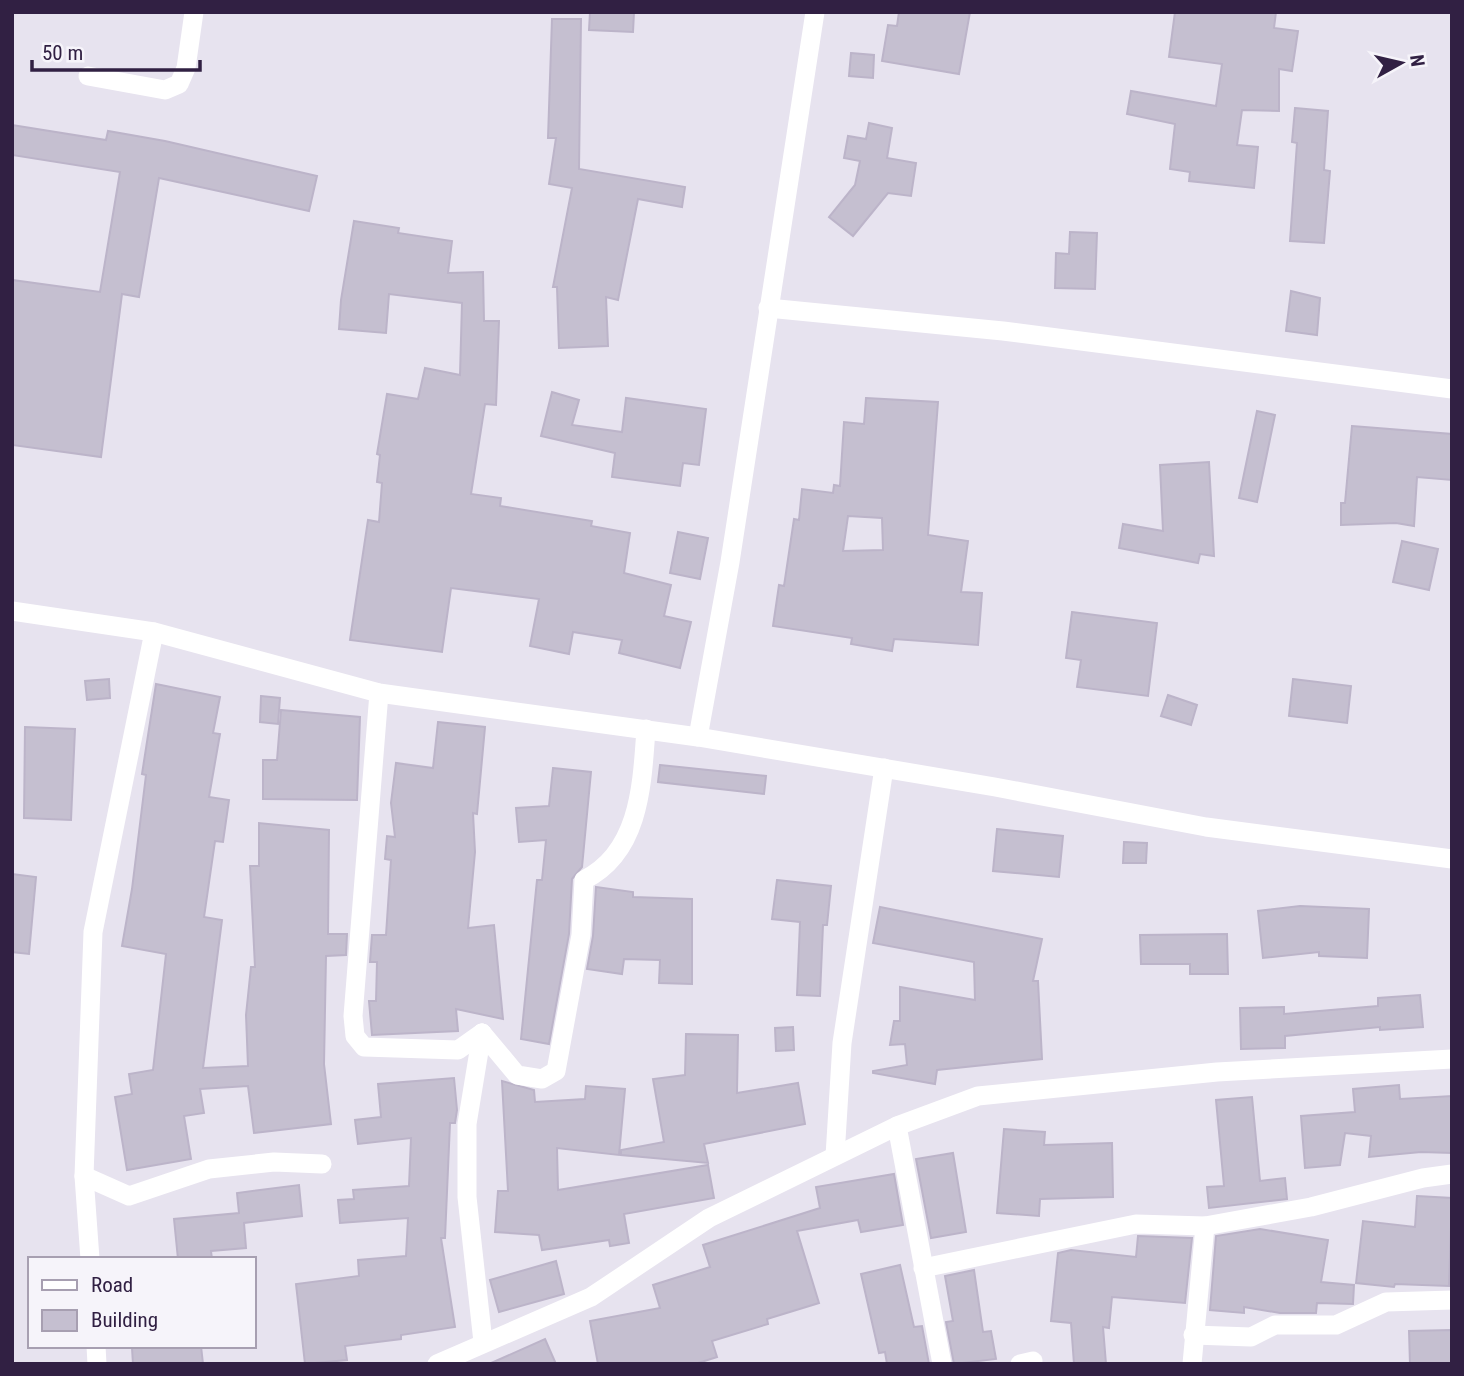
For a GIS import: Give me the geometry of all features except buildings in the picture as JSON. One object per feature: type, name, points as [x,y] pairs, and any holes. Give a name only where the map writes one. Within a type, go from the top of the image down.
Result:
[{"type":"street","points":[[88,76],[165,90],[179,83],[186,68],[194,12]]},
{"type":"street","points":[[698,737],[730,562],[815,12]]},
{"type":"street","points":[[768,308],[1003,331],[1452,388]]},
{"type":"street","points":[[12,611],[154,632],[379,693],[698,737],[1206,827],[1452,859]]},
{"type":"street","points":[[90,1257],[84,1176],[93,932],[154,632]]},
{"type":"street","points":[[379,693],[359,925],[353,1016],[355,1036],[364,1047],[457,1050],[482,1033]]},
{"type":"street","points":[[482,1033],[517,1075],[541,1079],[556,1070],[581,935],[584,880],[601,871],[617,857],[629,830],[642,785],[646,729]]},
{"type":"street","points":[[835,1156],[842,1042],[884,768]]},
{"type":"street","points":[[482,1033],[467,1124],[467,1197],[482,1342]]},
{"type":"street","points":[[437,1364],[482,1342],[591,1297],[709,1218],[897,1126],[978,1096],[1217,1072],[1452,1059]]},
{"type":"street","points":[[897,1126],[942,1364]]},
{"type":"street","points":[[84,1176],[129,1195],[209,1169],[274,1162],[322,1164]]},
{"type":"street","points":[[923,1268],[1136,1224],[1205,1226],[1311,1207],[1423,1178],[1452,1174]]},
{"type":"street","points":[[1192,1364],[1205,1226]]},
{"type":"street","points":[[1193,1335],[1251,1338],[1275,1325],[1336,1325],[1386,1302],[1452,1300]]}]
